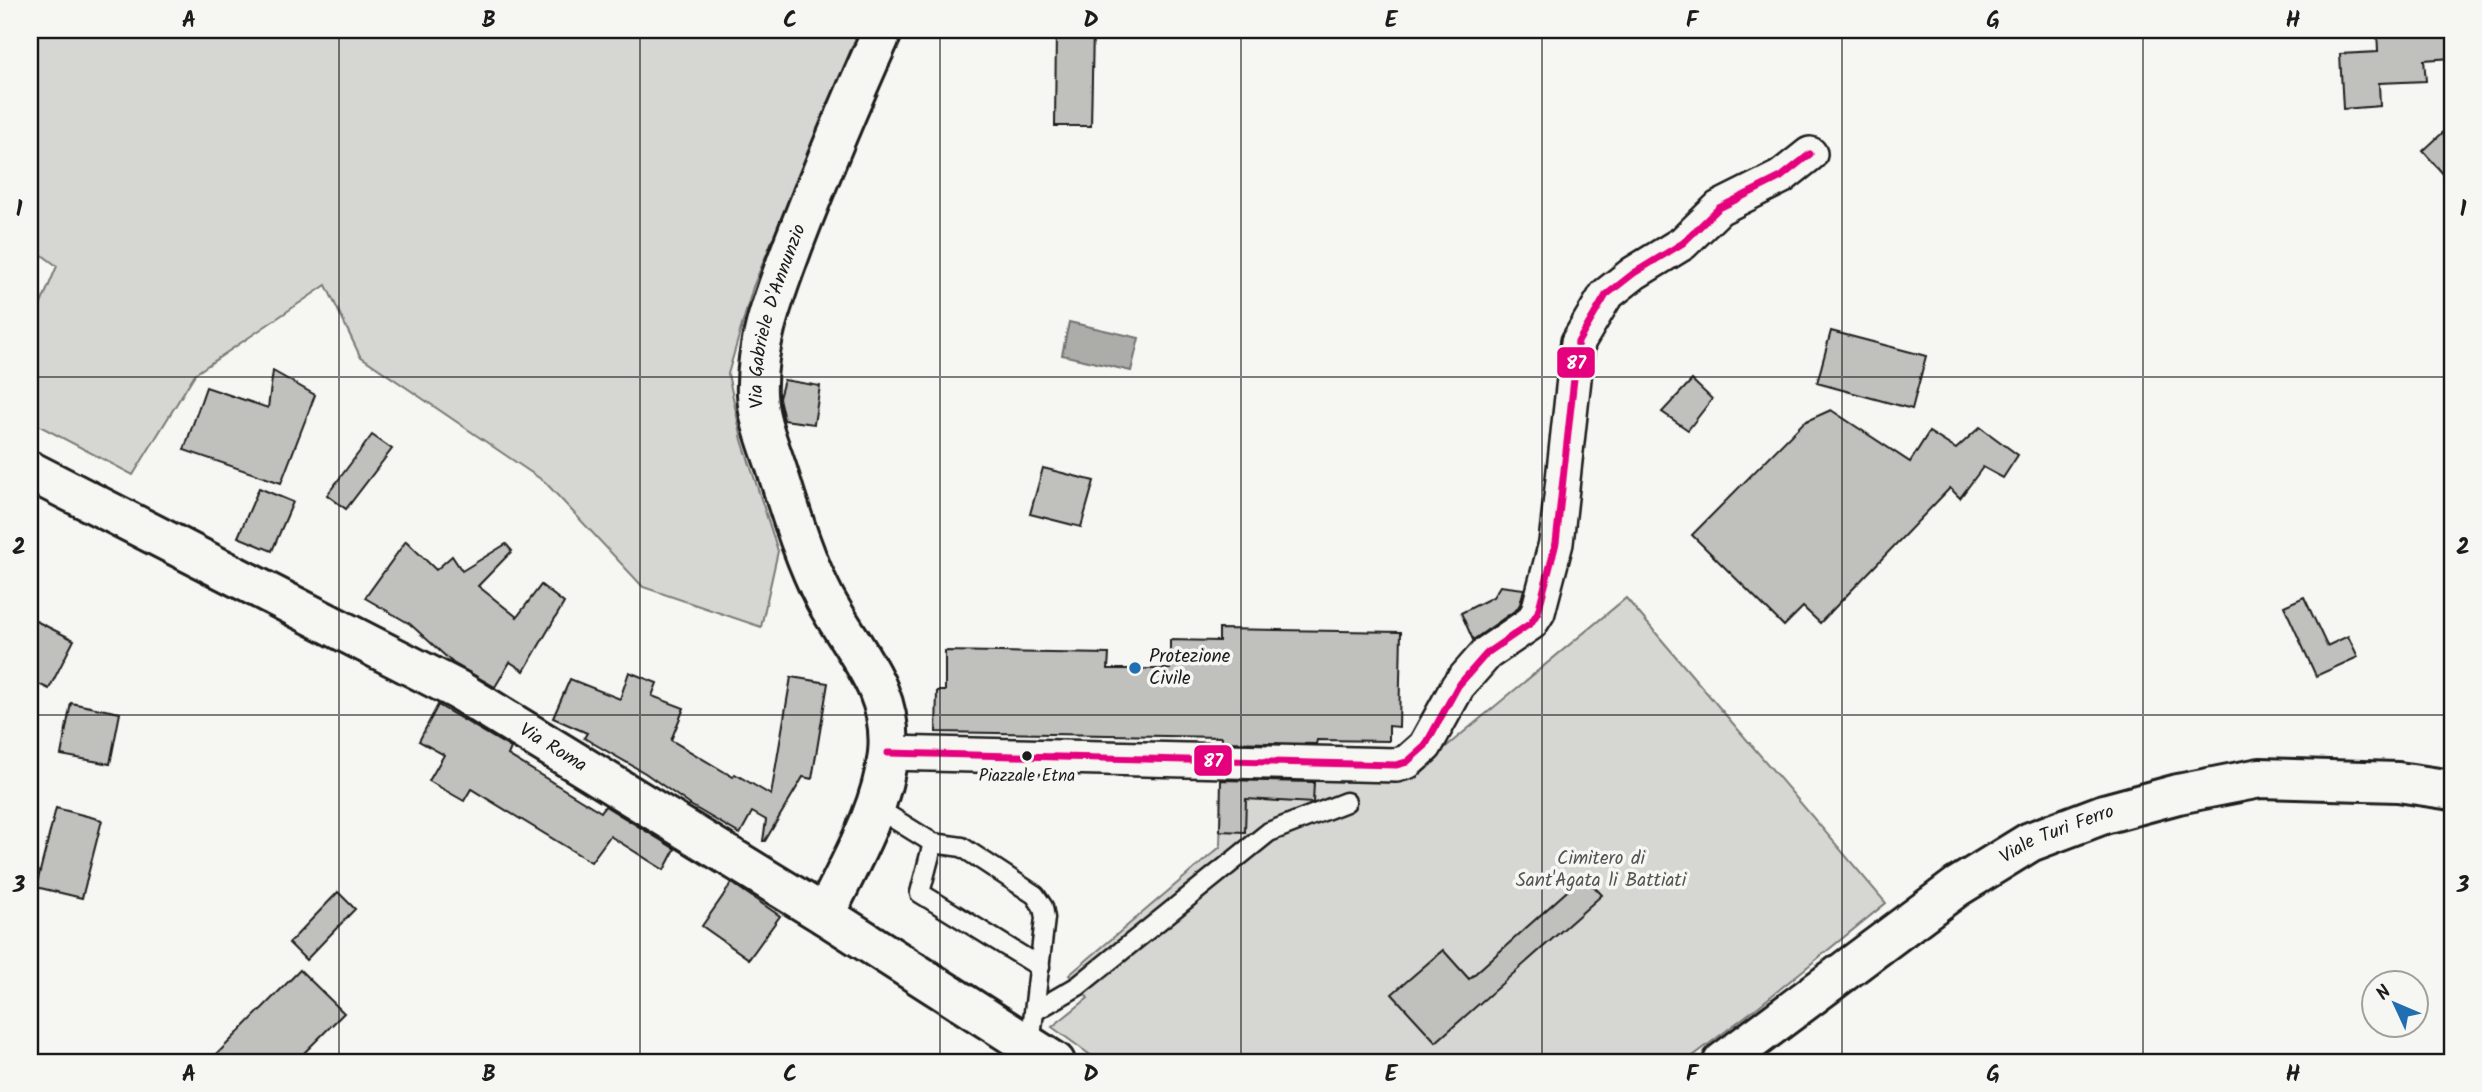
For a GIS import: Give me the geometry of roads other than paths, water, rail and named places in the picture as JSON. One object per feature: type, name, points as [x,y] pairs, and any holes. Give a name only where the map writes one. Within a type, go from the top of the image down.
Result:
[{"type":"main road","name":"Via Gabriele D'Annunzio","points":[[825,915],[875,807],[882,785],[888,753],[885,711],[876,682],[826,601],[804,554],[761,419],[757,394],[762,342],[776,293],[823,166],[883,30]]},
{"type":"main road","name":"Via Roma","points":[[33,482],[458,690],[825,915],[1040,1040]]},
{"type":"main road","name":"Viale Turi Ferro","points":[[1723,1062],[1956,887],[2030,842],[2104,814],[2178,794],[2260,778],[2398,782],[2452,790]]},
{"type":"street","points":[[888,753],[1396,765],[1407,762],[1424,746],[1458,686],[1487,653],[1531,623],[1538,612],[1556,542],[1578,342],[1606,295],[1634,273],[1683,243],[1719,208],[1781,177],[1810,154]]},
{"type":"lane","points":[[1040,1040],[1078,986],[1269,832],[1346,802]]},
{"type":"lane","points":[[875,807],[933,843],[962,846],[1035,895],[1045,918],[1040,967],[1040,1040]]},
{"type":"lane","points":[[933,843],[920,893],[1040,967]]},
{"type":"place","name":"Protezione Civile","points":[[1135,668]]},
{"type":"place","name":"Piazzale Etna","points":[[1027,756]]},
{"type":"park label","name":"Cimitero di Sant'Agata li Battiati","points":[[1601,870]]}]
